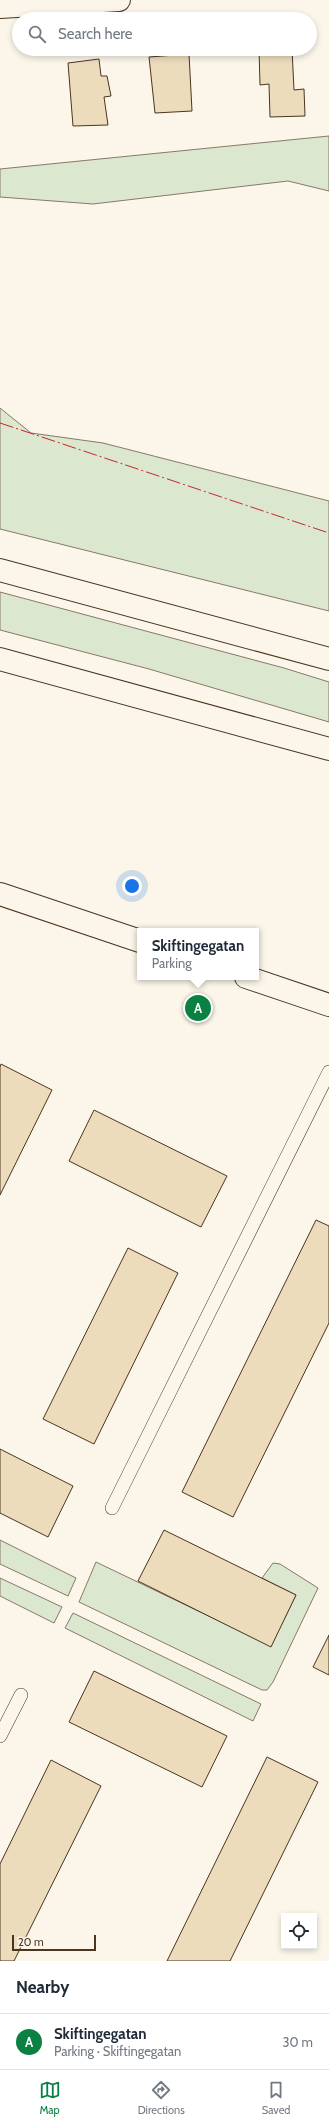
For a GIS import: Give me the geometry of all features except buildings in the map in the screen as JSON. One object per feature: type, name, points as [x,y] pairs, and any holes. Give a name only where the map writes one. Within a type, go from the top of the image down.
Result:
[{"type":"main road","points":[[11,4],[120,0]]},
{"type":"main road","points":[[0,570],[329,659]]},
{"type":"main road","points":[[0,659],[329,749]]},
{"type":"main road","points":[[0,894],[137,940]]},
{"type":"main road","points":[[255,980],[329,1005]]},
{"type":"lane","points":[[112,1508],[329,1072]]},
{"type":"lane","points":[[0,1736],[21,1695]]},
{"type":"green space","points":[[329,136],[329,191],[288,181],[93,204],[0,197],[0,169]]},
{"type":"green space","points":[[0,408],[31,433],[103,443],[329,501],[329,611],[0,529]]},
{"type":"green space","points":[[0,592],[284,668],[329,682],[329,722],[149,669],[0,630]]},
{"type":"green space","points":[[0,1540],[76,1578],[68,1596],[0,1564]]},
{"type":"green space","points":[[96,1562],[271,1646],[296,1595],[262,1578],[273,1563],[280,1564],[318,1588],[273,1682],[267,1690],[262,1690],[79,1602]]},
{"type":"green space","points":[[0,1578],[62,1607],[54,1623],[0,1596]]},
{"type":"green space","points":[[73,1613],[261,1704],[253,1721],[65,1628]]},
{"type":"power","points":[[0,423],[329,533]]},
{"type":"place","name":"Skiftingegatan","points":[[198,1008]]}]
